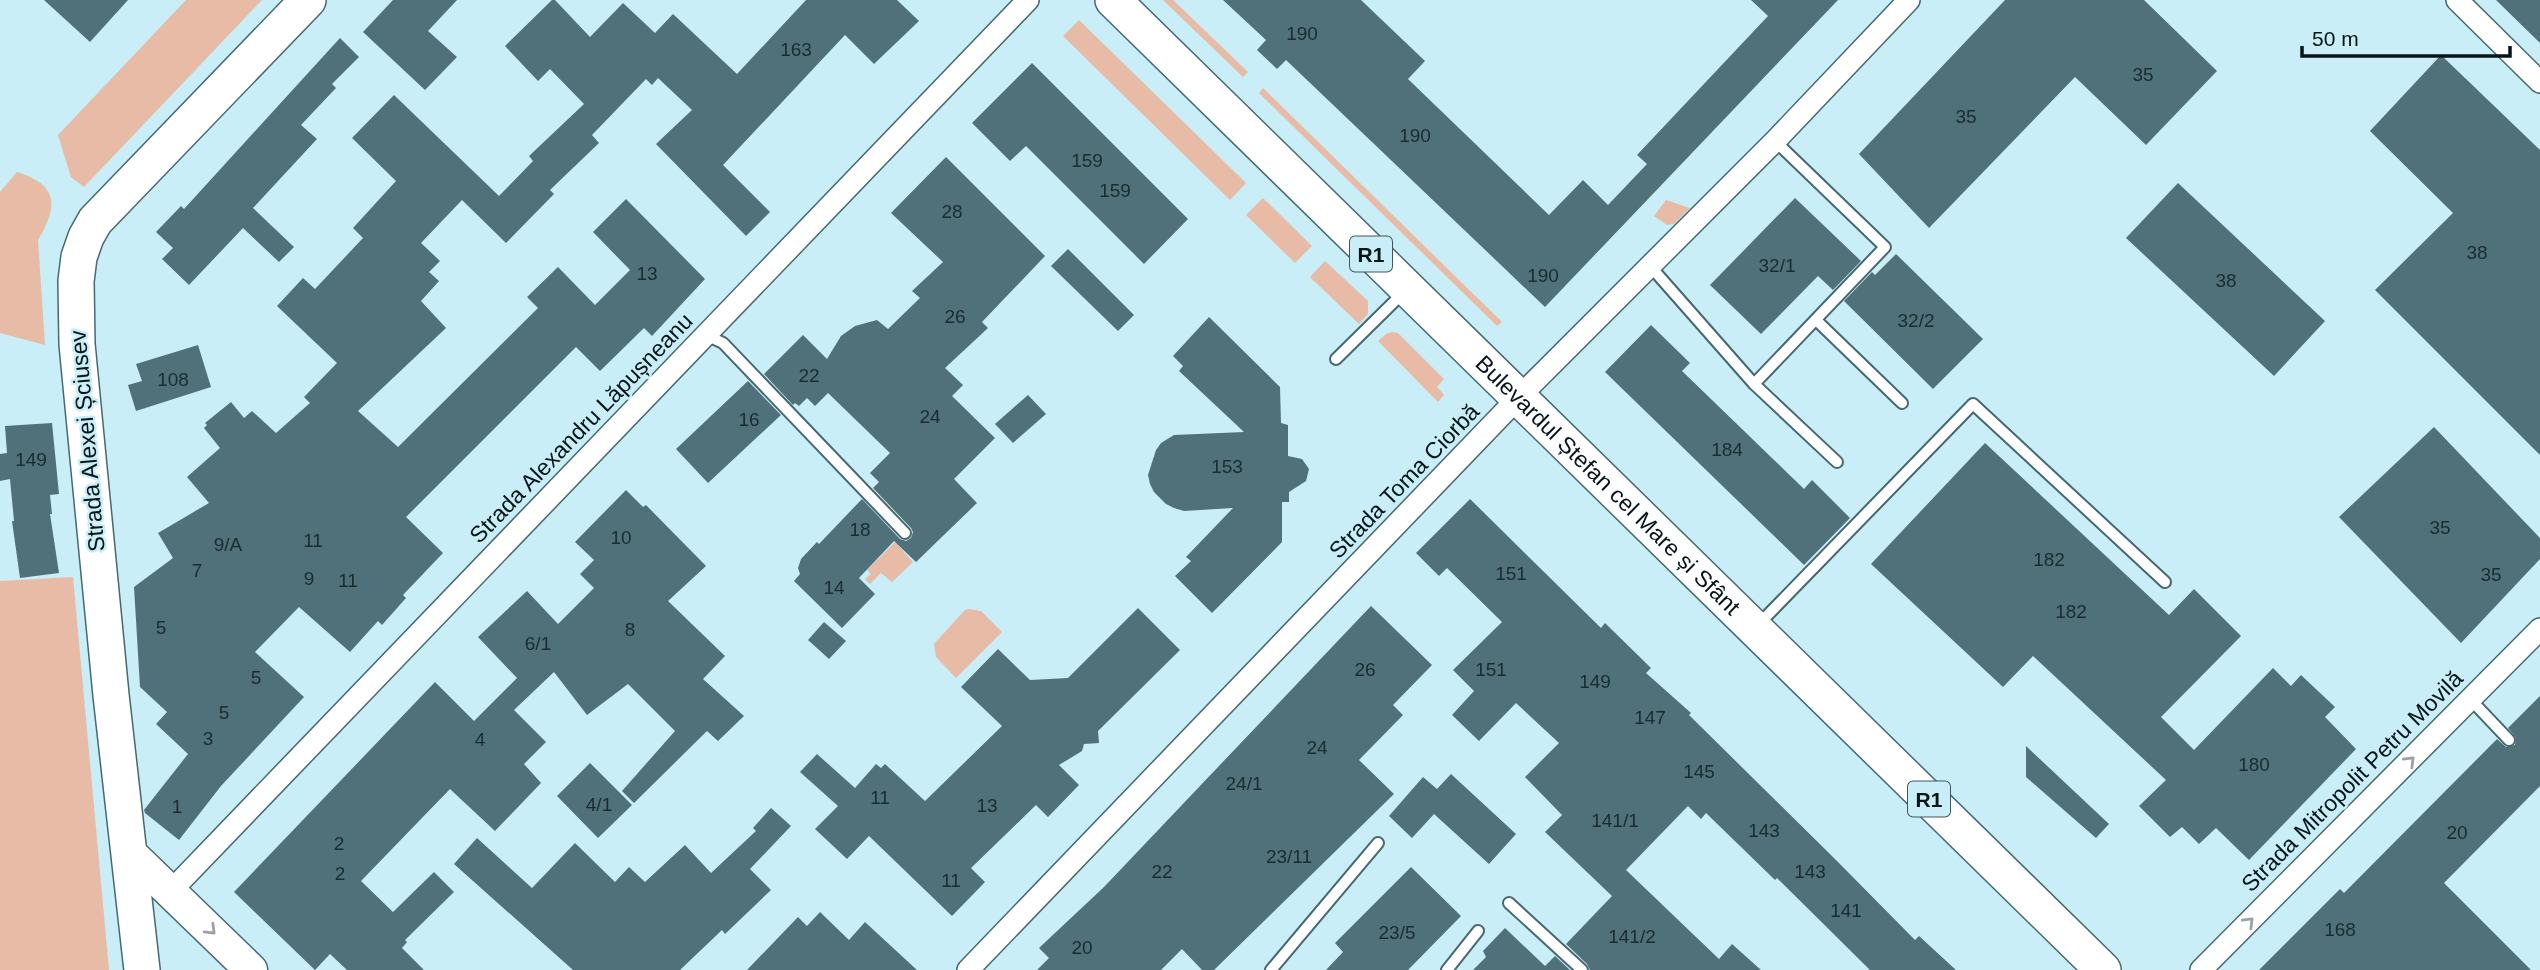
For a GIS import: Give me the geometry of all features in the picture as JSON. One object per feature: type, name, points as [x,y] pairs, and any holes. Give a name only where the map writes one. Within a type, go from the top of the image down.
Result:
[{"type":"main road","name":"Strada Alexei Șciusev","points":[[142,970],[106,654],[77,344],[76,281],[79,257],[95,221],[308,0]]},
{"type":"main road","name":"Bulevardul Ștefan cel Mare și Sfânt","points":[[1113,0],[2103,970]]},
{"type":"street","name":"Strada Alexandru Lăpușneanu","points":[[171,891],[1028,0]]},
{"type":"street","name":"Strada Toma Ciorbă","points":[[968,970],[1518,398],[1775,141],[1909,0]]},
{"type":"street","points":[[2458,0],[2540,82]]},
{"type":"street","name":"Strada Mitropolit Petru Movilă","points":[[2201,970],[2540,629]]},
{"type":"street","points":[[129,852],[251,970]]},
{"type":"lane","points":[[1754,384],[1885,247],[1775,141]]},
{"type":"lane","points":[[1651,267],[1754,384],[1837,462]]},
{"type":"lane","points":[[1336,359],[1407,289]]},
{"type":"lane","points":[[1816,320],[1902,402]]},
{"type":"lane","points":[[706,335],[723,343],[905,533]]},
{"type":"lane","points":[[1756,628],[1973,404],[2165,582]]},
{"type":"lane","points":[[2471,700],[2509,740]]},
{"type":"lane","points":[[1271,970],[1378,843]]},
{"type":"lane","points":[[1508,903],[1582,970]]},
{"type":"lane","points":[[1447,970],[1478,931]]},
{"type":"shaded area","points":[[186,0],[262,0],[84,187],[71,177],[58,135]]},
{"type":"shaded area","points":[[1163,0],[1173,0],[1248,72],[1243,77]]},
{"type":"shaded area","points":[[1079,20],[1246,183],[1230,200],[1063,36]]},
{"type":"shaded area","points":[[1263,88],[1502,322],[1497,326],[1259,93]]},
{"type":"shaded area","points":[[17,172],[41,183],[51,198],[49,217],[38,240],[45,345],[0,333],[0,192]]},
{"type":"shaded area","points":[[1263,198],[1312,246],[1295,263],[1246,215]]},
{"type":"shaded area","points":[[1666,200],[1690,208],[1674,224],[1667,225],[1654,216]]},
{"type":"shaded area","points":[[1325,261],[1368,301],[1368,314],[1359,324],[1310,277]]},
{"type":"shaded area","points":[[1392,332],[1398,333],[1444,379],[1437,387],[1444,395],[1438,402],[1378,341]]},
{"type":"shaded area","points":[[895,542],[913,562],[892,582],[881,573],[870,584],[865,579],[871,574],[867,570]]},
{"type":"shaded area","points":[[73,577],[109,970],[0,970],[0,581]]},
{"type":"shaded area","points":[[965,610],[981,611],[1002,632],[956,678],[936,657],[934,644]]},
{"type":"building","points":[[44,0],[128,0],[90,42]]},
{"type":"building","points":[[393,0],[457,0],[428,31],[457,57],[425,90],[363,32]]},
{"type":"building","points":[[552,0],[590,37],[623,3],[655,33],[673,14],[737,74],[806,0],[897,0],[919,21],[874,64],[845,35],[723,165],[770,212],[746,236],[656,144],[692,110],[658,78],[652,85],[646,79],[592,135],[599,143],[550,190],[554,194],[506,243],[462,200],[421,243],[440,261],[429,272],[439,281],[421,301],[446,328],[358,411],[398,447],[538,308],[527,297],[558,267],[595,305],[630,270],[593,232],[626,199],[705,279],[652,336],[644,328],[600,371],[576,347],[406,517],[443,553],[403,595],[406,598],[382,625],[378,621],[350,652],[299,607],[255,652],[304,697],[221,786],[179,840],[144,810],[188,754],[156,724],[167,712],[140,687],[134,587],[173,558],[158,533],[209,503],[187,477],[220,448],[204,428],[207,425],[205,423],[231,402],[244,418],[252,411],[276,433],[310,403],[304,397],[337,363],[277,306],[303,278],[315,289],[363,238],[353,228],[396,181],[352,138],[394,95],[499,196],[533,161],[529,156],[584,104],[550,69],[538,81],[505,46]]},
{"type":"building","points":[[1223,0],[1361,0],[1425,61],[1408,79],[1549,215],[1583,180],[1608,205],[1647,164],[1637,155],[1768,16],[1751,0],[1838,0],[1545,307],[1286,60],[1277,69],[1257,50],[1266,40]]},
{"type":"building","points":[[2005,0],[2144,0],[2217,71],[2146,145],[2075,77],[1929,228],[1859,154]]},
{"type":"building","points":[[2496,0],[2540,0],[2540,43]]},
{"type":"building","points":[[340,38],[359,57],[332,84],[336,88],[301,125],[317,139],[253,208],[294,247],[279,262],[243,228],[189,285],[162,259],[173,248],[156,232],[181,206],[184,209]]},
{"type":"building","points":[[2441,55],[2540,150],[2540,455],[2375,290],[2453,213],[2370,131]]},
{"type":"building","points":[[1032,63],[1188,219],[1144,264],[1026,146],[1010,161],[972,123]]},
{"type":"building","points":[[946,157],[1045,256],[982,322],[988,328],[945,368],[963,385],[952,396],[995,438],[954,479],[977,503],[916,562],[894,541],[859,578],[875,594],[842,628],[794,581],[800,574],[798,568],[801,559],[862,499],[900,539],[906,541],[911,538],[911,528],[873,488],[879,482],[870,473],[890,453],[828,393],[815,406],[807,398],[799,406],[795,403],[793,405],[764,374],[803,335],[827,359],[841,336],[855,326],[877,320],[888,329],[920,298],[912,291],[943,262],[891,213]]},
{"type":"building","points":[[2178,183],[2325,321],[2274,376],[2126,238]]},
{"type":"building","points":[[1795,198],[1861,261],[1833,290],[1818,276],[1761,334],[1710,285]]},
{"type":"building","points":[[1068,249],[1134,315],[1118,331],[1051,266]]},
{"type":"building","points":[[1896,254],[1983,339],[1933,389],[1844,301],[1872,272],[1875,275]]},
{"type":"building","points":[[1209,317],[1280,387],[1281,423],[1288,425],[1288,456],[1302,459],[1309,469],[1306,481],[1289,492],[1289,502],[1282,502],[1282,542],[1212,613],[1175,576],[1191,561],[1186,557],[1233,508],[1184,511],[1174,508],[1154,492],[1148,475],[1156,450],[1161,443],[1174,435],[1244,432],[1179,371],[1183,366],[1173,356]]},
{"type":"building","points":[[1651,325],[1690,363],[1682,371],[1804,489],[1812,480],[1850,518],[1804,565],[1605,372]]},
{"type":"building","points":[[198,345],[211,387],[136,411],[128,385],[142,381],[136,364]]},
{"type":"building","points":[[748,381],[781,415],[708,483],[676,449]]},
{"type":"building","points":[[1028,395],[1046,414],[1013,443],[995,424]]},
{"type":"building","points":[[52,423],[59,494],[50,495],[50,514],[59,573],[20,578],[12,521],[10,479],[0,481],[0,454],[7,453],[5,426]]},
{"type":"building","points":[[2434,427],[2540,538],[2540,559],[2461,643],[2339,517]]},
{"type":"building","points":[[1985,443],[2169,615],[2194,589],[2241,636],[2161,717],[2194,750],[2273,668],[2291,686],[2301,675],[2335,707],[2325,717],[2356,749],[2249,860],[2216,828],[2199,844],[2182,827],[2170,837],[2139,806],[2166,780],[2033,656],[2003,687],[1871,564]]},
{"type":"building","points":[[626,490],[643,507],[646,505],[706,566],[668,601],[725,656],[703,679],[744,716],[718,741],[707,731],[634,803],[622,791],[675,731],[628,684],[587,715],[554,672],[514,710],[546,742],[524,764],[541,783],[495,831],[450,789],[361,881],[393,912],[434,872],[454,892],[405,940],[407,942],[402,948],[424,970],[347,970],[330,954],[315,970],[234,892],[435,682],[474,721],[517,678],[478,637],[527,591],[558,624],[594,588],[580,574],[594,560],[575,542]]},
{"type":"building","points":[[1470,499],[1601,628],[1605,623],[1651,668],[1646,673],[1691,713],[1689,715],[1915,940],[1919,936],[1956,970],[1870,970],[1777,878],[1775,880],[1706,813],[1701,819],[1688,806],[1626,870],[1719,959],[1732,944],[1761,970],[1590,970],[1566,944],[1612,896],[1545,832],[1562,815],[1525,777],[1559,743],[1516,703],[1479,741],[1452,715],[1474,691],[1453,670],[1502,622],[1447,568],[1439,576],[1416,553]]},
{"type":"building","points":[[1371,606],[1432,665],[1393,705],[1403,715],[1359,760],[1394,794],[1214,970],[1202,970],[1182,949],[1161,970],[1037,970],[1049,958],[1039,948],[1104,887]]},
{"type":"building","points":[[1138,608],[1180,650],[1098,731],[1099,743],[1084,744],[1082,751],[1059,765],[1079,785],[1048,817],[1036,805],[971,868],[985,882],[952,916],[869,836],[847,859],[815,829],[838,806],[800,772],[817,754],[855,788],[876,764],[881,768],[885,764],[925,801],[1002,726],[961,687],[998,649],[1030,680],[1068,678]]},
{"type":"building","points":[[824,622],[846,641],[829,659],[808,640]]},
{"type":"building","points":[[2540,696],[2540,786],[2444,883],[2531,970],[2259,970],[2340,889],[2344,893],[2497,739],[2506,747],[2515,745],[2516,738],[2508,728]]},
{"type":"building","points":[[2026,746],[2109,824],[2096,838],[2026,777]]},
{"type":"building","points":[[590,763],[632,805],[598,838],[557,796]]},
{"type":"building","points":[[1451,774],[1516,834],[1489,864],[1434,814],[1412,838],[1389,816],[1423,777],[1437,789]]},
{"type":"building","points":[[771,808],[791,826],[750,869],[771,890],[725,934],[722,930],[680,970],[573,970],[454,864],[477,838],[532,888],[575,843],[615,882],[629,867],[645,882],[685,845],[711,873],[756,831],[753,828]]},
{"type":"building","points":[[1411,867],[1461,916],[1408,970],[1326,970],[1343,952],[1335,943]]},
{"type":"building","points":[[820,912],[849,940],[865,922],[917,970],[747,970],[798,917],[807,926]]},
{"type":"building","points":[[1505,928],[1545,966],[1555,956],[1570,970],[1473,970],[1486,957],[1483,951]]}]
